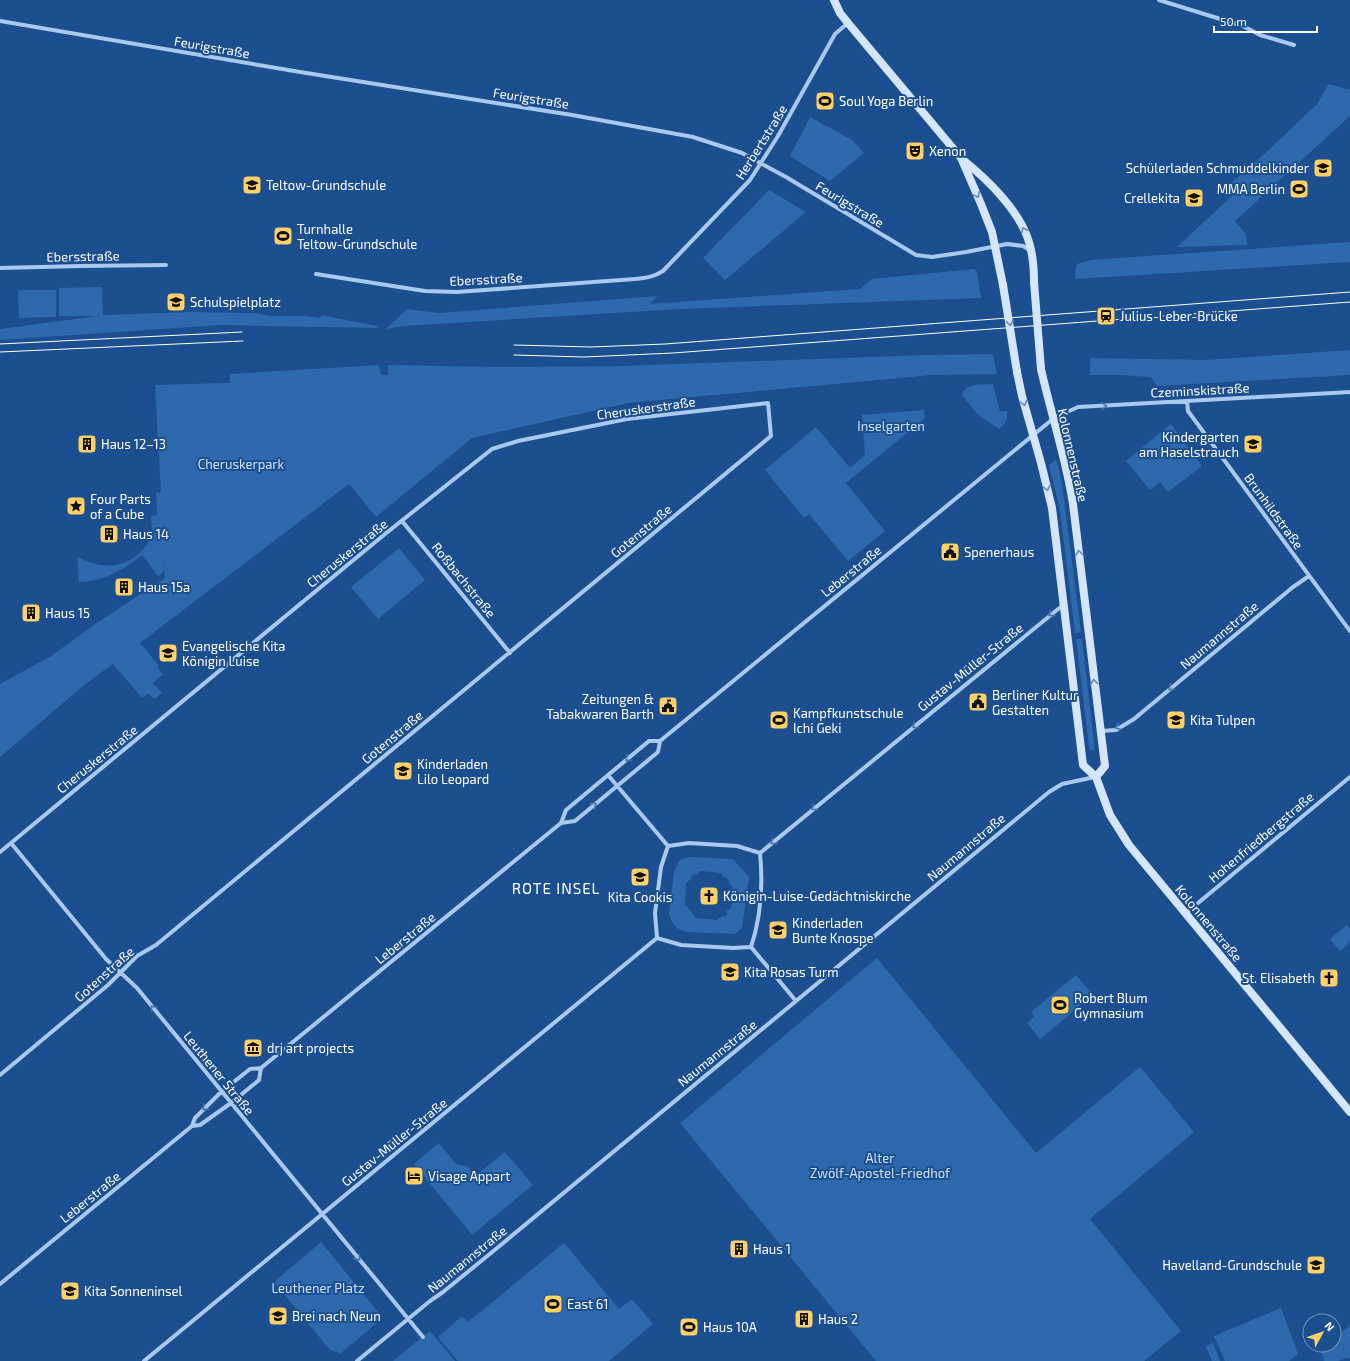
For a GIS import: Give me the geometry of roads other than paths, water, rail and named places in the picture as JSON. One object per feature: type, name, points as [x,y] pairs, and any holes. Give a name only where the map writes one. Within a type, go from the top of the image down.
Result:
[{"type":"main road","name":"Kolonnenstraße","points":[[834,0],[840,14],[962,160],[976,170],[1012,210],[1021,223],[1029,241],[1041,369],[1071,488],[1105,766],[1096,777]]},
{"type":"main road","name":"Kolonnenstraße","points":[[962,160],[987,219],[995,247],[1003,285],[1017,372],[1052,508],[1083,765],[1096,777],[1110,815],[1121,834],[1350,1112]]},
{"type":"street","points":[[1159,0],[1243,26],[1260,35],[1294,45]]},
{"type":"street","name":"Feurigstraße","points":[[0,21],[292,71],[572,114],[693,137],[736,150],[761,163],[916,255],[932,257],[1008,244],[1023,246],[1031,251]]},
{"type":"street","name":"Herbertstraße","points":[[657,275],[663,272],[746,185],[778,136],[835,34],[848,23]]},
{"type":"street","name":"Ebersstraße","points":[[0,268],[166,265]]},
{"type":"street","name":"Ebersstraße","points":[[316,274],[425,291],[457,292],[650,278],[657,275]]},
{"type":"street","name":"Czeminskistraße","points":[[1054,418],[1078,407],[1350,392]]},
{"type":"street","name":"Brunhildstraße","points":[[1187,401],[1188,411],[1350,631]]},
{"type":"street","name":"Cheruskerstraße","points":[[0,852],[402,521],[492,449],[518,441],[627,419],[768,404]]},
{"type":"street","name":"Gotenstraße","points":[[0,1075],[108,985],[137,956],[156,945],[771,436],[768,404]]},
{"type":"street","name":"Leberstraße","points":[[192,1126],[195,1118],[222,1092],[250,1069],[261,1068],[561,823],[566,810],[649,741],[660,741],[1054,418]]},
{"type":"street","name":"Roßbachstraße","points":[[402,521],[510,653]]},
{"type":"street","name":"Naumannstraße","points":[[1100,731],[1116,730],[1134,719],[1293,587],[1309,576]]},
{"type":"street","name":"Gustav-Müller-Straße","points":[[760,853],[1064,604]]},
{"type":"street","name":"Leberstraße","points":[[561,823],[574,821],[617,786],[658,752],[660,741]]},
{"type":"street","points":[[608,775],[668,846]]},
{"type":"street","name":"Naumannstraße","points":[[357,1361],[492,1253],[1049,792],[1062,784],[1096,777]]},
{"type":"street","name":"Hohenfriedbergstraße","points":[[1185,913],[1350,777]]},
{"type":"street","name":"Leuthener Straße","points":[[11,843],[106,959],[137,988],[423,1337]]},
{"type":"street","points":[[668,846],[689,843],[737,846],[760,853],[762,876],[756,933],[751,947]]},
{"type":"street","points":[[668,846],[661,868],[656,913],[657,938],[681,945],[733,948],[751,947]]},
{"type":"street","name":"Gustav-Müller-Straße","points":[[144,1361],[657,938]]},
{"type":"street","points":[[751,947],[796,1000]]},
{"type":"street","name":"Leberstraße","points":[[0,1284],[192,1126],[200,1124],[231,1103],[259,1080],[261,1068]]},
{"type":"tram line","points":[[514,345],[591,347],[665,344],[1350,292]]},
{"type":"tram line","points":[[514,355],[584,357],[673,353],[1350,302]]},
{"type":"tram line","points":[[0,344],[242,332]]},
{"type":"tram line","points":[[0,352],[243,341]]},
{"type":"place","name":"Soul Yoga Berlin","points":[[825,101]]},
{"type":"place","name":"Xenon","points":[[915,151]]},
{"type":"place","name":"Schülerladen Schmuddelkinder","points":[[1323,168]]},
{"type":"place","name":"Teltow-Grundschule","points":[[252,185]]},
{"type":"place","name":"MMA Berlin","points":[[1299,189]]},
{"type":"place","name":"Crellekita","points":[[1194,198]]},
{"type":"place","name":"Turnhalle Teltow-Grundschule","points":[[283,236]]},
{"type":"place","name":"Schulspielplatz","points":[[176,302]]},
{"type":"place","name":"Julius-Leber-Brücke","points":[[1106,316]]},
{"type":"place","name":"Haus 12–13","points":[[87,444]]},
{"type":"place","name":"Kindergarten am Haselstrauch","points":[[1253,444]]},
{"type":"place","name":"Four Parts of a Cube","points":[[76,506]]},
{"type":"place","name":"Haus 14","points":[[109,534]]},
{"type":"place","name":"Spenerhaus","points":[[950,552]]},
{"type":"place","name":"Haus 15a","points":[[124,587]]},
{"type":"place","name":"Haus 15","points":[[31,613]]},
{"type":"place","name":"Evangelische Kita Königin Luise","points":[[168,653]]},
{"type":"place","name":"Berliner Kultur Gestalten","points":[[978,702]]},
{"type":"place","name":"Zeitungen & Tabakwaren Barth","points":[[668,706]]},
{"type":"place","name":"Kampfkunstschule Ichi Geki","points":[[779,720]]},
{"type":"place","name":"Kita Tulpen","points":[[1176,720]]},
{"type":"place","name":"Kinderladen Lilo Leopard","points":[[403,771]]},
{"type":"place","name":"Kita Cookis","points":[[640,877]]},
{"type":"place","name":"Königin-Luise-Gedächtniskirche","points":[[709,896]]},
{"type":"place","name":"Kinderladen Bunte Knospe","points":[[778,930]]},
{"type":"place","name":"Kita Rosas Turm","points":[[730,972]]},
{"type":"place","name":"St. Elisabeth","points":[[1329,978]]},
{"type":"place","name":"Robert Blum Gymnasium","points":[[1060,1005]]},
{"type":"place","name":"drj art projects","points":[[253,1048]]},
{"type":"place","name":"Visage Appart","points":[[414,1176]]},
{"type":"place","name":"Haus 1","points":[[739,1249]]},
{"type":"place","name":"Havelland-Grundschule","points":[[1316,1265]]},
{"type":"place","name":"Kita Sonneninsel","points":[[70,1291]]},
{"type":"place","name":"East 61","points":[[553,1304]]},
{"type":"place","name":"Brei nach Neun","points":[[278,1316]]},
{"type":"place","name":"Haus 2","points":[[804,1319]]},
{"type":"place","name":"Haus 10A","points":[[689,1327]]},
{"type":"district","name":"ROTE INSEL","points":[[556,889]]},
{"type":"park label","name":"Inselgarten","points":[[891,426]]},
{"type":"park label","name":"Cheruskerpark","points":[[241,464]]},
{"type":"park label","name":"Alter Zwölf-Apostel-Friedhof","points":[[880,1166]]},
{"type":"park label","name":"Leuthener Platz","points":[[318,1288]]}]
